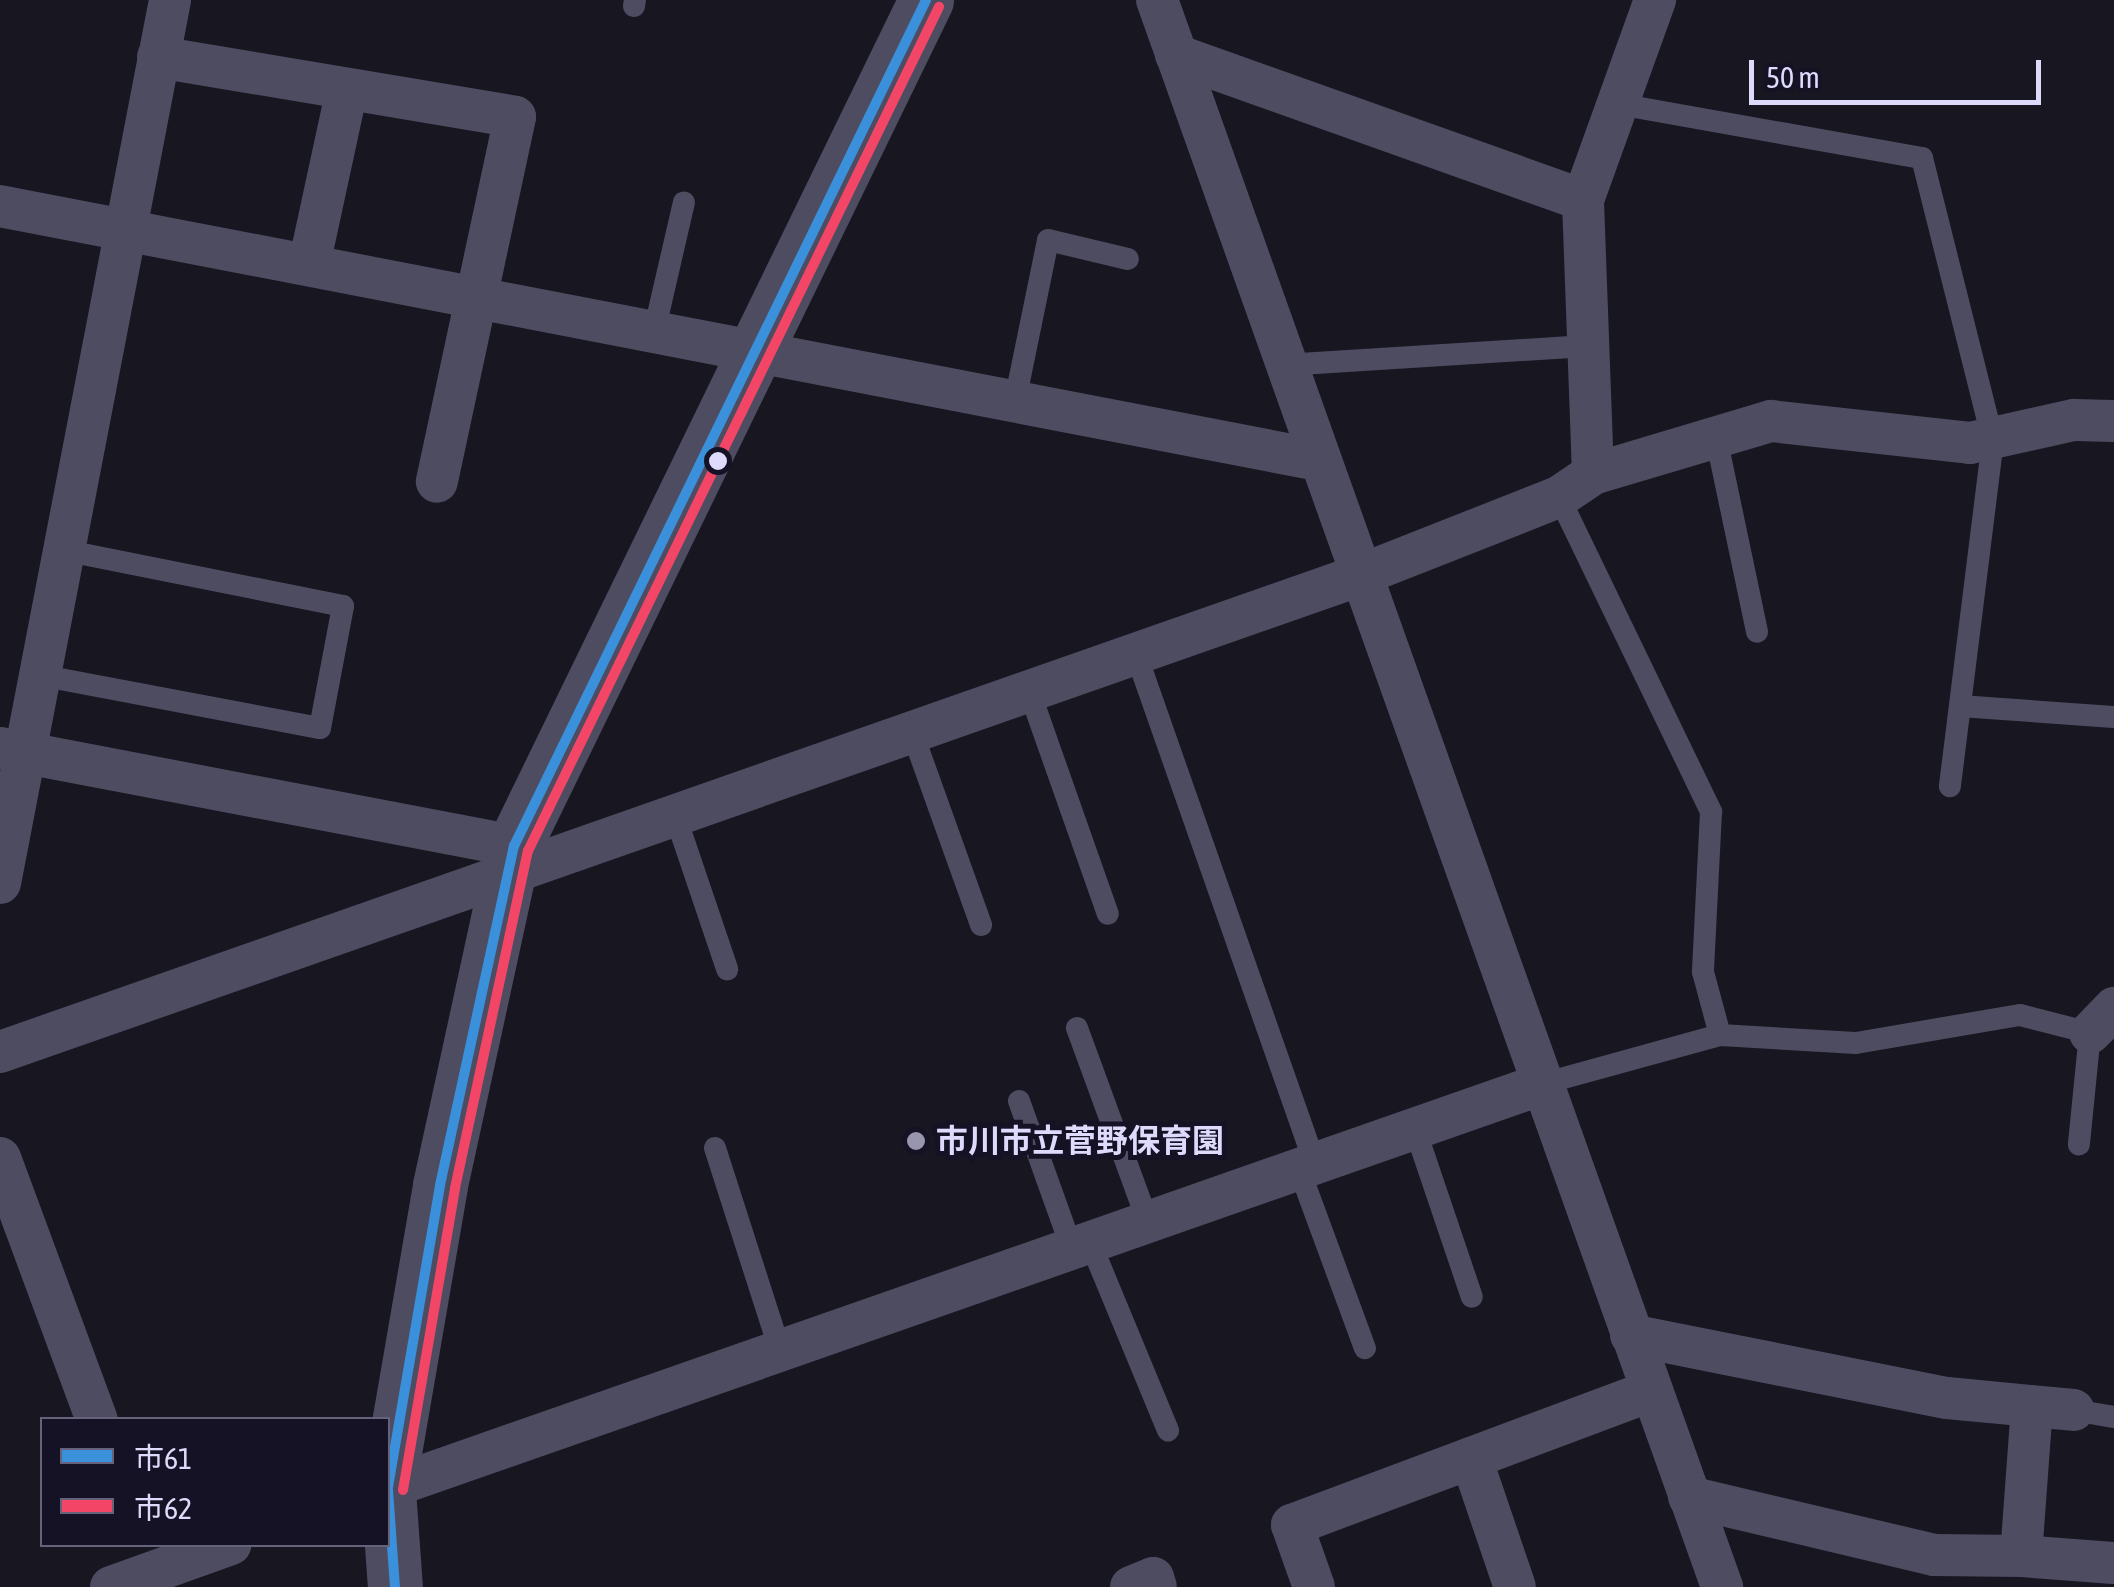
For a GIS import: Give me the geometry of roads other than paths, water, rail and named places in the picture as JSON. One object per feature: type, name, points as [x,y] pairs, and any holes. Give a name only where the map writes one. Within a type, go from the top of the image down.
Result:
[{"type":"street","points":[[0,883],[12,751],[39,675],[170,0]]},
{"type":"street","points":[[390,1478],[511,860],[753,350],[926,0]]},
{"type":"street","points":[[1157,0],[1358,576],[1689,1497],[1714,1585]]},
{"type":"street","points":[[1576,486],[1586,346],[1583,200],[1656,0]]},
{"type":"street","points":[[1176,54],[1583,200]]},
{"type":"street","points":[[158,57],[515,117],[437,482]]},
{"type":"street","points":[[309,265],[347,89]]},
{"type":"street","points":[[0,206],[1318,460]]},
{"type":"street","points":[[0,1052],[511,860],[676,815],[1358,576],[1576,486],[1716,437],[1771,421],[1870,438],[1992,440],[2074,420],[2114,422]]},
{"type":"street","points":[[12,751],[511,860]]},
{"type":"street","points":[[390,1487],[1542,1084]]},
{"type":"street","points":[[0,1158],[96,1417]]},
{"type":"street","points":[[1631,1335],[1946,1398],[2073,1411],[2021,1556]]},
{"type":"street","points":[[1314,1587],[1292,1525],[1651,1391]]},
{"type":"street","points":[[1471,1458],[1515,1587]]},
{"type":"street","points":[[1689,1497],[1934,1555],[2114,1563]]},
{"type":"street","points":[[390,1513],[396,1587]]},
{"type":"street","points":[[111,1587],[152,1568],[220,1547]]},
{"type":"street","points":[[1131,1587],[1153,1578],[1156,1587]]},
{"type":"lane","points":[[1618,104],[1922,158],[1992,440],[1950,786]]},
{"type":"lane","points":[[654,332],[684,202]]},
{"type":"lane","points":[[1015,401],[1048,240],[1128,259]]},
{"type":"lane","points":[[1284,366],[1586,346]]},
{"type":"lane","points":[[1716,437],[1757,632]]},
{"type":"lane","points":[[1576,486],[1711,812],[1702,972],[1720,1035]]},
{"type":"lane","points":[[39,675],[320,728],[343,606],[62,550]]},
{"type":"lane","points":[[1136,654],[1365,1348]]},
{"type":"lane","points":[[1030,693],[1108,914]]},
{"type":"lane","points":[[1960,706],[2114,717]]},
{"type":"lane","points":[[912,732],[982,925]]},
{"type":"lane","points":[[676,815],[727,968]]},
{"type":"lane","points":[[1542,1084],[1720,1035],[1856,1043],[2020,1015],[2102,1020],[2080,1144]]},
{"type":"lane","points":[[1077,1028],[1148,1222]]},
{"type":"lane","points":[[1019,1101],[1081,1246],[1168,1430]]},
{"type":"lane","points":[[1416,1129],[1472,1298]]},
{"type":"lane","points":[[714,1148],[780,1351]]},
{"type":"place","name":"市川市立菅野保育園","points":[[916,1141]]}]
